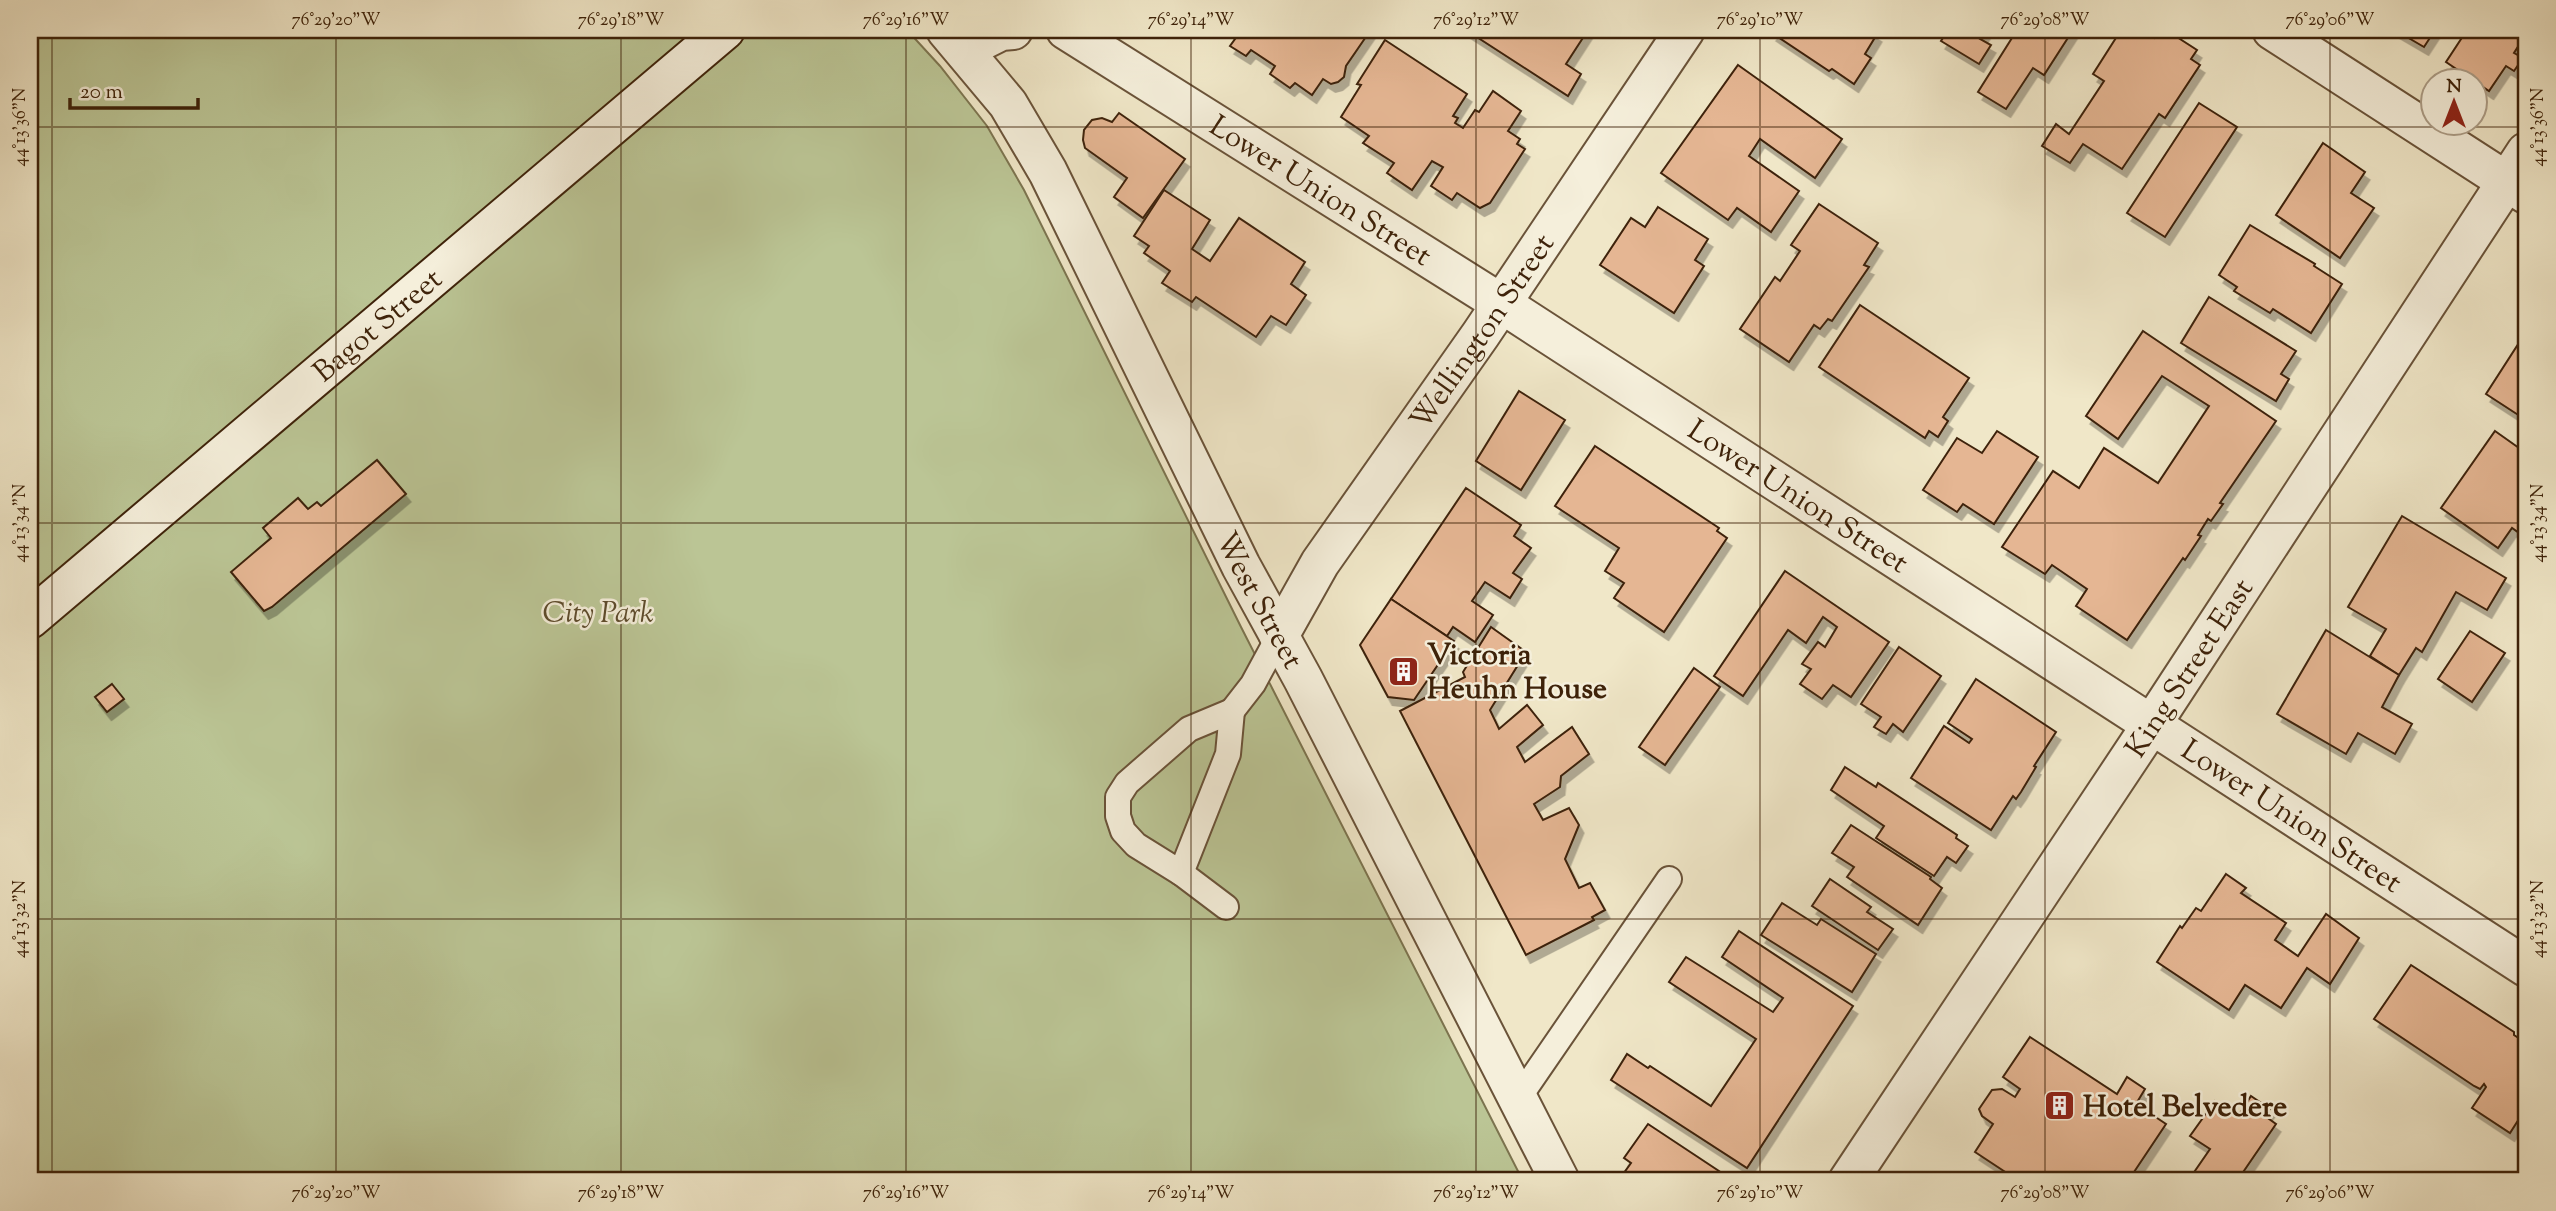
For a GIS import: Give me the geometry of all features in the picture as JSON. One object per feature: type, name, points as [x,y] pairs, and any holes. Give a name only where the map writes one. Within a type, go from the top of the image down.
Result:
[{"type":"street","name":"Bagot Street","points":[[30,620],[725,30]]},
{"type":"street","points":[[956,40],[1013,30]]},
{"type":"street","name":"Lower Union Street","points":[[1066,30],[1502,304],[2526,967]]},
{"type":"street","name":"Wellington Street","points":[[1279,636],[1320,563],[1502,304],[1685,30]]},
{"type":"street","points":[[2272,30],[2520,176]]},
{"type":"street","name":"West Street","points":[[956,40],[1008,104],[1048,172],[1241,566],[1560,1181]]},
{"type":"street","name":"King Street East","points":[[1847,1181],[2520,176]]},
{"type":"lane","points":[[1226,907],[1181,873],[1136,845],[1123,831],[1118,816],[1118,797],[1127,783],[1189,729],[1232,711],[1253,684],[1279,636]]},
{"type":"lane","points":[[1181,873],[1228,754],[1232,711]]},
{"type":"lane","points":[[1518,1099],[1669,879]]},
{"type":"green space","name":"City Park","points":[[30,30],[907,30],[940,66],[987,126],[1024,190],[1241,627],[1523,1181],[30,1181]]},
{"type":"building","points":[[1237,30],[1370,31],[1346,66],[1344,77],[1331,84],[1323,79],[1312,95],[1295,83],[1290,88],[1270,74],[1275,66],[1251,50],[1246,56],[1230,46]]},
{"type":"building","points":[[1466,30],[1588,30],[1566,64],[1581,74],[1568,96]]},
{"type":"building","points":[[1774,30],[1870,30],[1877,34],[1865,54],[1871,58],[1854,84],[1832,69],[1829,71],[1772,33]]},
{"type":"building","points":[[1948,30],[1986,30],[1980,39],[1991,45],[1979,64],[1941,41]]},
{"type":"building","points":[[2017,30],[2073,30],[2044,75],[2033,68],[2006,109],[1978,92]]},
{"type":"building","points":[[2121,30],[2141,30],[2154,38],[2159,30],[2166,30],[2197,50],[2191,59],[2200,65],[2165,118],[2159,114],[2122,169],[2083,144],[2070,163],[2042,146],[2056,124],[2069,134],[2104,81],[2093,74]]},
{"type":"building","points":[[2395,30],[2435,30],[2424,47]]},
{"type":"building","points":[[2467,30],[2526,30],[2514,53],[2523,58],[2514,71],[2506,66],[2490,90],[2490,66],[2452,66],[2446,62]]},
{"type":"building","points":[[1385,40],[1467,94],[1453,116],[1458,118],[1455,123],[1463,128],[1475,110],[1479,112],[1493,91],[1521,111],[1508,131],[1520,139],[1517,144],[1525,149],[1490,203],[1480,208],[1457,193],[1452,200],[1431,186],[1443,167],[1432,161],[1412,190],[1387,173],[1394,163],[1363,143],[1369,136],[1341,117],[1361,85],[1357,84]]},
{"type":"building","points":[[1738,65],[1842,139],[1815,178],[1760,139],[1749,156],[1799,191],[1771,232],[1737,208],[1728,220],[1661,173]]},
{"type":"building","points":[[2199,103],[2237,127],[2165,237],[2127,213]]},
{"type":"building","points":[[1119,113],[1185,159],[1143,218],[1114,197],[1127,178],[1085,148],[1083,140],[1084,130],[1092,120],[1102,118],[1112,122]]},
{"type":"building","points":[[2323,143],[2365,172],[2351,193],[2374,208],[2340,258],[2276,215]]},
{"type":"building","points":[[1164,190],[1210,220],[1192,249],[1210,261],[1239,218],[1305,262],[1291,284],[1306,295],[1286,325],[1271,316],[1256,337],[1196,297],[1192,302],[1162,283],[1170,271],[1144,253],[1149,246],[1134,236]]},
{"type":"building","points":[[1819,204],[1878,243],[1864,265],[1869,267],[1832,321],[1828,319],[1820,329],[1814,325],[1789,362],[1740,329],[1775,277],[1780,281],[1800,251],[1791,245]]},
{"type":"building","points":[[1658,207],[1708,239],[1695,260],[1704,266],[1674,313],[1600,265],[1631,218],[1645,227]]},
{"type":"building","points":[[2250,225],[2315,264],[2314,266],[2342,284],[2311,333],[2273,309],[2270,313],[2234,291],[2237,287],[2219,275]]},
{"type":"building","points":[[2209,297],[2296,351],[2281,374],[2289,379],[2276,401],[2181,343]]},
{"type":"building","points":[[1860,305],[1969,378],[1943,417],[1948,421],[1938,437],[1929,431],[1925,438],[1819,367]]},
{"type":"building","points":[[2143,331],[2276,421],[2220,503],[2223,504],[2211,521],[2208,519],[2198,535],[2201,536],[2185,560],[2183,558],[2127,640],[2076,606],[2087,589],[2052,565],[2045,574],[2002,547],[2053,471],[2079,488],[2104,448],[2158,483],[2209,406],[2162,376],[2118,439],[2086,416]]},
{"type":"building","points":[[2526,332],[2526,420],[2486,394]]},
{"type":"building","points":[[1519,391],[1565,420],[1521,490],[1476,461]]},
{"type":"building","points":[[1997,431],[2038,457],[1994,524],[1963,504],[1957,512],[1923,490],[1957,438],[1982,453]]},
{"type":"building","points":[[2495,431],[2526,453],[2526,538],[2512,528],[2498,548],[2441,508]]},
{"type":"building","points":[[1595,446],[1719,528],[1717,531],[1727,538],[1664,632],[1614,598],[1624,583],[1605,571],[1619,548],[1555,506]]},
{"type":"building","points":[[377,460],[406,494],[264,611],[231,572],[271,538],[263,528],[298,498],[308,509],[317,502],[321,506]]},
{"type":"building","points":[[1466,488],[1521,525],[1514,536],[1531,548],[1513,573],[1522,579],[1510,598],[1485,582],[1472,601],[1493,615],[1475,642],[1453,627],[1447,636],[1391,599]]},
{"type":"building","points":[[2402,516],[2506,578],[2487,610],[2456,592],[2422,652],[2416,648],[2399,675],[2370,656],[2386,629],[2348,607]]},
{"type":"building","points":[[1785,571],[1889,642],[1851,697],[1833,685],[1822,699],[1800,684],[1811,669],[1802,664],[1818,642],[1825,647],[1837,627],[1823,617],[1806,643],[1788,630],[1743,696],[1714,676]]},
{"type":"building","name":"Victoria Heuhn House","points":[[1391,599],[1454,641],[1414,700],[1388,697],[1360,645]]},
{"type":"building","points":[[1491,627],[1526,652],[1490,710],[1499,729],[1527,705],[1543,725],[1517,747],[1525,762],[1572,727],[1589,754],[1561,776],[1560,787],[1534,804],[1543,820],[1569,808],[1579,825],[1565,859],[1579,888],[1590,883],[1605,910],[1592,917],[1594,920],[1526,955],[1400,711],[1465,677],[1463,672]]},
{"type":"building","points":[[2326,630],[2399,675],[2382,707],[2412,724],[2395,754],[2358,733],[2346,754],[2277,714]]},
{"type":"building","points":[[2470,631],[2505,653],[2472,702],[2438,679]]},
{"type":"building","points":[[1899,647],[1941,676],[1903,732],[1893,724],[1886,734],[1874,727],[1881,717],[1861,704]]},
{"type":"building","points":[[1694,668],[1720,687],[1665,765],[1639,747]]},
{"type":"building","points":[[1976,679],[2056,732],[2021,792],[2016,799],[2013,796],[1991,830],[1911,778],[1944,726],[1969,743],[1972,739],[1948,723]]},
{"type":"building","points":[[112,684],[124,699],[107,712],[95,697]]},
{"type":"building","points":[[1845,767],[1876,787],[1878,783],[1957,835],[1956,838],[1968,846],[1956,863],[1947,857],[1934,876],[1876,838],[1884,826],[1831,790]]},
{"type":"building","points":[[1851,825],[1931,877],[1930,879],[1942,888],[1918,925],[1847,877],[1854,867],[1832,853]]},
{"type":"building","points":[[2226,874],[2246,888],[2241,893],[2286,923],[2275,940],[2298,956],[2326,914],[2359,938],[2330,984],[2307,968],[2281,1008],[2245,985],[2229,1010],[2157,962],[2180,926],[2182,928],[2196,908],[2201,911]]},
{"type":"building","points":[[1830,879],[1871,907],[1867,912],[1893,929],[1878,950],[1812,906]]},
{"type":"building","points":[[1782,903],[1817,925],[1821,919],[1876,954],[1852,992],[1761,935]]},
{"type":"building","points":[[1739,931],[1853,1006],[1747,1168],[1611,1080],[1627,1054],[1711,1106],[1756,1039],[1669,982],[1686,957],[1773,1012],[1783,998],[1722,957]]},
{"type":"building","points":[[2411,965],[2514,1032],[2514,1035],[2526,1043],[2526,1112],[2524,1111],[2510,1133],[2472,1108],[2486,1087],[2484,1084],[2480,1089],[2474,1086],[2374,1019]]},
{"type":"building","name":"Hotel Belvedere","points":[[2030,1037],[2117,1094],[2127,1077],[2145,1089],[2136,1104],[2166,1124],[2128,1181],[2019,1181],[1975,1152],[1993,1124],[1982,1116],[1979,1109],[1992,1090],[2002,1089],[2015,1097],[2020,1089],[2003,1077]]},
{"type":"building","points":[[2251,1096],[2270,1109],[2265,1116],[2276,1124],[2237,1181],[2188,1181],[2210,1149],[2190,1136],[2215,1101],[2238,1116]]},
{"type":"building","points":[[1648,1124],[1734,1181],[1622,1181],[1621,1177],[1631,1163],[1624,1158]]},
{"type":"place","name":"Victoria Heuhn House","points":[[1404,671]]},
{"type":"place","name":"Hotel Belvedere","points":[[2060,1106]]}]
